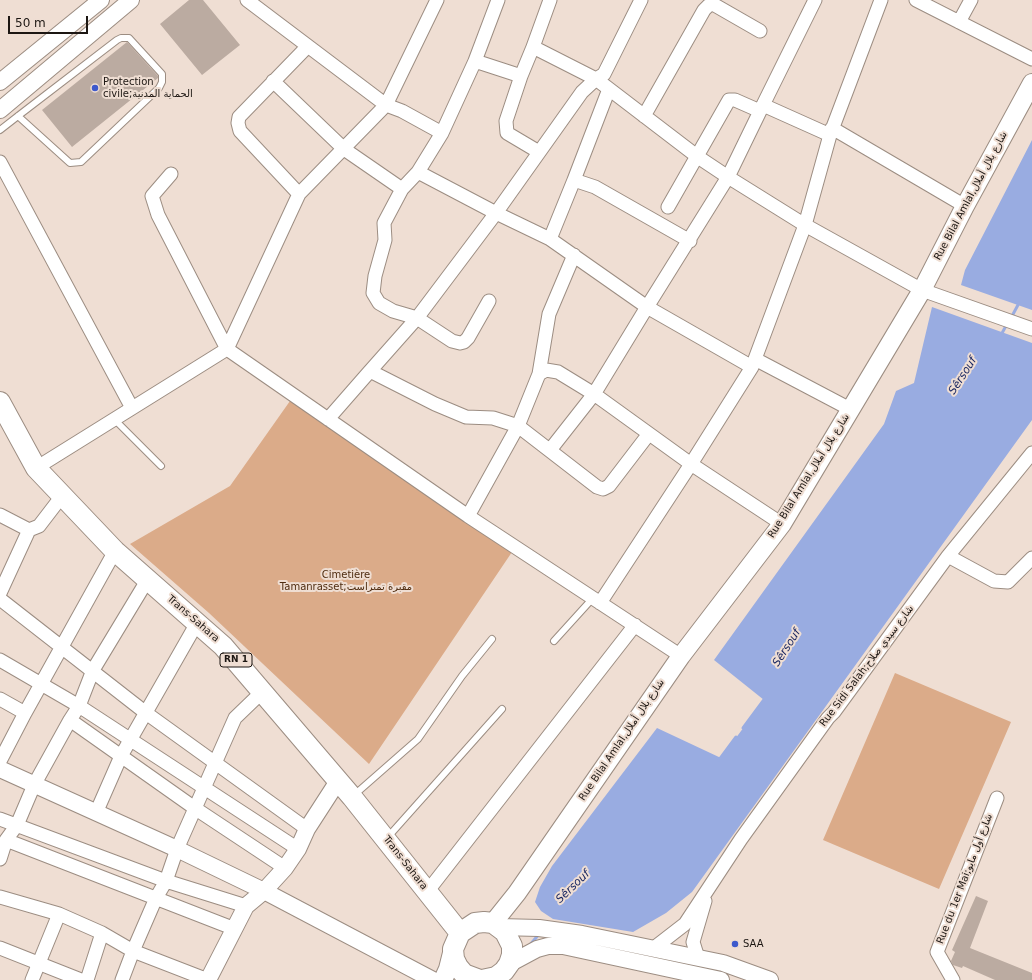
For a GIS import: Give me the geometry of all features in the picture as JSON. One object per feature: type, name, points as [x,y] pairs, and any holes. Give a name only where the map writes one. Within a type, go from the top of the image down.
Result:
[{"type":"main road","name":"Rue Bilal Amlal,شارع بلال أملال","points":[[496,925],[680,656],[782,524],[922,290],[965,206],[1032,83]]},
{"type":"main road","name":"Trans-Sahara","points":[[0,403],[36,468],[115,551],[223,646],[386,839],[427,892],[457,941]]},
{"type":"main road","points":[[443,980],[457,941],[475,923],[484,922],[496,925],[505,932],[512,946],[512,955],[493,976],[464,974],[458,967],[457,941]]},
{"type":"street","points":[[0,82],[101,0]]},
{"type":"street","points":[[0,110],[130,0]]},
{"type":"street","points":[[247,0],[307,47],[386,105],[402,111],[442,133]]},
{"type":"street","points":[[36,468],[227,349],[299,194],[386,105],[437,0]]},
{"type":"street","points":[[489,301],[464,342],[460,343],[452,340],[418,318],[393,311],[379,303],[373,293],[375,276],[385,240],[384,223],[402,189],[418,172],[442,133],[475,62],[498,0]]},
{"type":"street","points":[[539,152],[507,133],[506,121],[521,76],[533,48],[550,0]]},
{"type":"street","points":[[328,419],[418,318],[496,213],[582,92],[604,74],[641,0]]},
{"type":"street","points":[[550,450],[594,394],[690,241],[728,177],[815,0]]},
{"type":"street","points":[[596,600],[691,464],[754,363],[805,225],[831,132],[881,0]]},
{"type":"street","points":[[916,0],[1032,59]]},
{"type":"street","points":[[959,22],[971,0]]},
{"type":"street","points":[[644,116],[704,10],[708,6],[715,2],[760,31]]},
{"type":"street","points":[[299,194],[240,131],[238,123],[239,117],[307,47]]},
{"type":"street","points":[[533,48],[596,79],[698,157],[805,225],[922,290],[1032,329]]},
{"type":"street","points":[[475,62],[521,76]]},
{"type":"street","points":[[273,81],[344,149],[402,189]]},
{"type":"street","points":[[550,239],[609,89]]},
{"type":"street","points":[[668,207],[698,157],[729,100],[735,100],[761,108],[831,132],[965,206]]},
{"type":"street","points":[[0,162],[132,408]]},
{"type":"street","points":[[418,172],[496,213],[550,239],[648,307],[754,363],[850,409]]},
{"type":"street","points":[[171,174],[152,196],[158,214],[227,349],[468,516],[680,656]]},
{"type":"street","points":[[574,180],[596,187],[690,241]]},
{"type":"street","points":[[468,516],[518,426],[539,374],[548,314],[574,255]]},
{"type":"street","points":[[539,374],[546,370],[558,372],[594,394],[648,435],[782,524]]},
{"type":"street","points":[[370,371],[435,404],[466,417],[493,418],[518,426],[597,487],[603,489],[609,486],[648,435]]},
{"type":"street","name":"Rue Sidi Salah;شارع سيدي صلاح","points":[[654,948],[685,924],[741,839],[828,718],[834,712],[948,556],[1032,453]]},
{"type":"street","points":[[0,593],[28,530],[39,526],[62,496]]},
{"type":"street","points":[[0,515],[28,530]]},
{"type":"street","points":[[0,761],[61,645],[115,551]]},
{"type":"street","points":[[948,556],[994,581],[1008,582],[1032,558]]},
{"type":"street","points":[[0,859],[6,840],[17,824],[34,785],[79,706],[93,670],[148,579]]},
{"type":"street","points":[[0,599],[61,645],[146,713],[307,829]]},
{"type":"street","points":[[96,813],[122,756],[197,622]]},
{"type":"street","points":[[427,892],[635,625]]},
{"type":"street","points":[[0,660],[79,706],[298,849]]},
{"type":"street","points":[[122,980],[132,950],[156,898],[166,881],[177,849],[235,718],[262,692]]},
{"type":"street","points":[[0,700],[25,712]]},
{"type":"street","points":[[70,720],[196,809],[285,868]]},
{"type":"street","points":[[0,769],[177,849],[264,891],[433,980]]},
{"type":"street","points":[[0,897],[59,914],[102,933],[132,950],[208,980],[246,906],[264,891],[285,868],[298,849],[307,829],[338,781]]},
{"type":"street","name":"Rue du 1er Mai;شارع أول مايو","points":[[953,980],[937,952],[997,798]]},
{"type":"street","points":[[0,818],[166,881],[246,906]]},
{"type":"street","points":[[6,840],[235,929]]},
{"type":"street","name":"Rue Sidi Salah;شارع سيدي صلاح","points":[[698,958],[693,942],[710,886]]},
{"type":"street","points":[[32,980],[59,914]]},
{"type":"street","points":[[496,925],[567,931],[654,948],[729,965],[770,980]]},
{"type":"street","points":[[87,980],[102,933]]},
{"type":"street","points":[[493,976],[537,949],[548,946],[563,946],[719,980]]},
{"type":"street","points":[[0,948],[81,980]]},
{"type":"lane","points":[[0,130],[18,116],[121,38],[129,38],[162,74],[162,82],[159,88],[81,162],[70,163],[18,116]]},
{"type":"lane","points":[[114,419],[161,466]]},
{"type":"lane","points":[[554,641],[596,600]]},
{"type":"lane","points":[[352,797],[418,739],[462,676],[492,638]]},
{"type":"lane","points":[[386,839],[502,709]]},
{"type":"green space","name":"Cimetière Tamanrasset;مقبرة تمنراست","points":[[290,401],[512,552],[369,764],[209,613],[130,544],[230,486]]},
{"type":"green space","points":[[895,673],[1011,722],[939,889],[823,840]]},
{"type":"water","points":[[1032,140],[1032,310],[961,285],[965,270]]},
{"type":"water","points":[[932,307],[1032,343],[1032,420],[692,892],[666,913],[633,932],[553,919],[541,911],[535,902],[540,887],[552,866],[657,728],[721,758],[764,700],[714,660],[884,424],[896,391],[914,383]]},
{"type":"building","points":[[189,0],[203,0],[240,45],[202,75],[160,24]]},
{"type":"building","points":[[127,42],[158,76],[158,78],[72,147],[42,110]]},
{"type":"building","points":[[976,896],[988,901],[970,948],[1032,973],[1032,980],[995,980],[963,966],[962,968],[953,965],[951,961],[955,952],[952,950]]},
{"type":"waterway","name":"Sêrsouf","points":[[1011,318],[1019,303]]},
{"type":"waterway","name":"Sêrsouf","points":[[1001,335],[1007,324]]},
{"type":"waterway","name":"Sêrsouf","points":[[743,728],[766,697]]},
{"type":"waterway","name":"Sêrsouf","points":[[719,760],[736,737]]},
{"type":"waterway","name":"Sêrsouf","points":[[529,946],[540,933]]},
{"type":"place","name":"Protection civile;الحماية المدنية","points":[[95,88]]},
{"type":"place","name":"SAA","points":[[735,944]]}]
